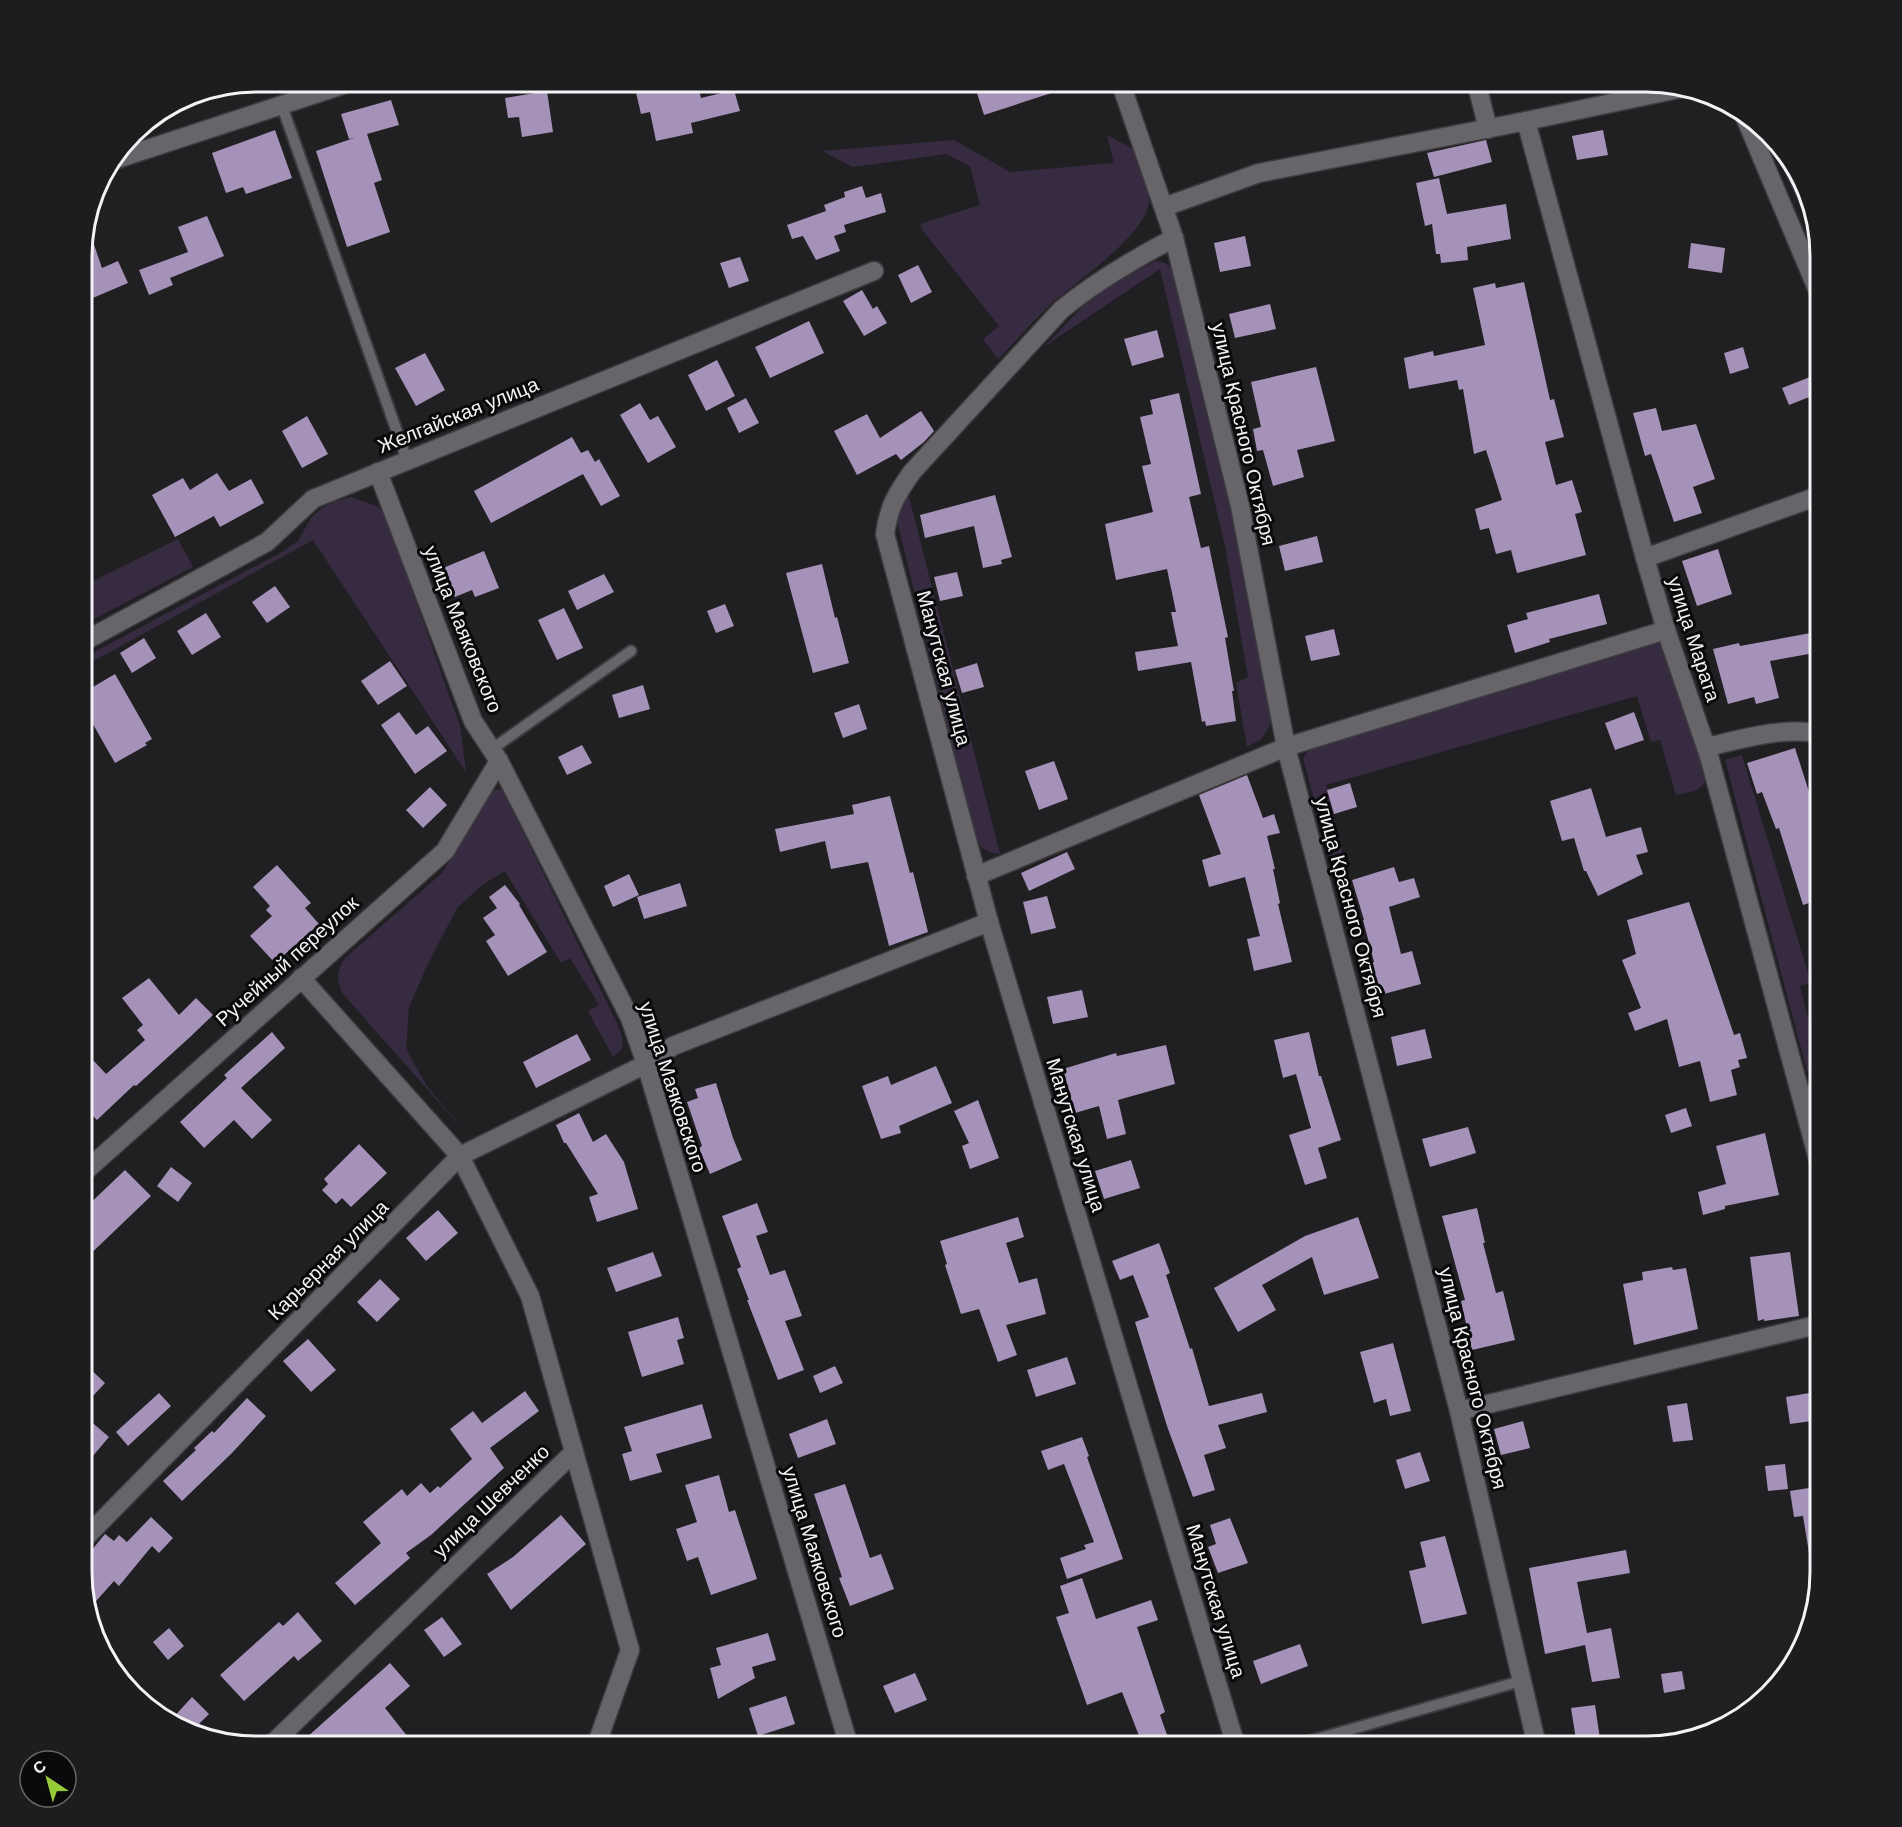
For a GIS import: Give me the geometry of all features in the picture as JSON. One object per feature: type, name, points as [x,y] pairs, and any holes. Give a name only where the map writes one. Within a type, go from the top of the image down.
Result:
[{"type":"street","points":[[126,156],[323,92]]},
{"type":"street","name":"улица Красного Октября","points":[[1124,92],[1174,238],[1240,506],[1286,747],[1459,1411],[1535,1736]]},
{"type":"street","points":[[1479,92],[1488,129]]},
{"type":"street","points":[[1164,207],[1259,173],[1661,93]]},
{"type":"street","name":"улица Марата","points":[[1526,121],[1645,558],[1666,630],[1706,747],[1810,1129]]},
{"type":"street","points":[[1750,129],[1810,272]]},
{"type":"street","name":"Манутская улица","points":[[1174,238],[1130,261],[1086,289],[1061,310],[912,472],[897,494],[888,513],[885,534],[989,922],[1233,1736]]},
{"type":"street","name":"Желгайская улица","points":[[92,637],[267,542],[313,499],[874,271]]},
{"type":"street","name":"улица Маяковского","points":[[378,472],[473,721],[495,755],[630,1018],[846,1736]]},
{"type":"street","points":[[1645,558],[1810,499]]},
{"type":"street","points":[[976,876],[1286,747],[1666,630]]},
{"type":"street","points":[[1706,747],[1760,735],[1810,732]]},
{"type":"street","name":"Ручейный переулок","points":[[92,1165],[445,851],[495,755]]},
{"type":"street","name":"Карьерная улица","points":[[92,1531],[460,1156],[645,1064],[673,1046],[989,922]]},
{"type":"street","points":[[302,978],[460,1156],[530,1296],[574,1452]]},
{"type":"street","points":[[1459,1411],[1810,1327]]},
{"type":"street","name":"улица Шевченко","points":[[280,1736],[574,1452],[630,1650],[600,1736]]},
{"type":"lane","points":[[282,106],[407,460]]},
{"type":"lane","points":[[495,755],[631,651]]},
{"type":"lane","points":[[1800,1092],[1810,1091]]},
{"type":"lane","points":[[1327,1736],[1521,1681]]},
{"type":"shaded area","points":[[1107,135],[1140,153],[1150,194],[1148,207],[1142,220],[1119,247],[1049,306],[998,359],[983,339],[999,326],[923,231],[920,224],[980,205],[970,166],[946,154],[853,167],[822,151],[954,140],[1010,172],[1114,163]]},
{"type":"shaded area","points":[[1777,156],[1798,193],[1805,215]]},
{"type":"shaded area","points":[[1155,261],[1167,264],[1176,273],[1212,418],[1274,717],[1262,739],[1247,747],[1236,683],[1248,677],[1225,546],[1160,269],[1045,346],[1082,307],[1112,285]]},
{"type":"shaded area","points":[[908,493],[1000,854],[984,849],[974,835],[897,521],[896,514]]},
{"type":"shaded area","points":[[351,497],[379,507],[387,519],[460,726],[466,772],[313,540],[92,662],[92,653],[282,552],[298,541],[311,518],[322,508]]},
{"type":"shaded area","points":[[178,539],[193,567],[92,620],[92,582]]},
{"type":"shaded area","points":[[1650,642],[1660,644],[1666,650],[1707,772],[1701,787],[1676,795],[1660,740],[1651,742],[1637,696],[1326,785],[1348,876],[1335,879],[1303,758],[1309,750],[1317,744]]},
{"type":"shaded area","points":[[1742,755],[1810,980],[1810,983],[1800,986],[1810,1026],[1810,1071],[1807,1071],[1725,760]]},
{"type":"shaded area","points":[[502,789],[617,1023],[622,1036],[623,1048],[613,1057],[588,1011],[599,1005],[570,958],[561,963],[505,871],[482,885],[457,908],[409,1007],[406,1049],[427,1086],[466,1133],[343,994],[338,976],[345,958],[442,873],[490,794],[493,790]]},
{"type":"building","points":[[547,92],[553,132],[522,137],[519,117],[508,118],[505,98]]},
{"type":"building","points":[[636,92],[700,92],[701,98],[735,92],[740,111],[691,123],[693,133],[656,141],[650,112],[641,114]]},
{"type":"building","points":[[977,92],[1055,92],[984,115]]},
{"type":"building","points":[[391,100],[399,125],[367,134],[382,180],[374,183],[390,232],[347,247],[316,151],[354,138],[349,139],[341,114]]},
{"type":"building","points":[[275,130],[292,178],[246,194],[243,187],[226,193],[212,153]]},
{"type":"building","points":[[1603,130],[1608,155],[1577,160],[1572,136]]},
{"type":"building","points":[[1486,140],[1492,162],[1434,177],[1427,153]]},
{"type":"building","points":[[1439,178],[1447,214],[1506,204],[1511,239],[1467,247],[1468,260],[1441,263],[1440,254],[1436,254],[1432,224],[1425,226],[1416,183]]},
{"type":"building","points":[[862,186],[866,198],[881,193],[886,212],[844,225],[846,232],[834,236],[840,251],[816,260],[803,236],[792,239],[787,225],[826,211],[824,205],[845,197],[844,192]]},
{"type":"building","points":[[207,216],[224,256],[170,278],[173,285],[149,295],[139,270],[188,252],[178,227]]},
{"type":"building","points":[[1245,236],[1251,266],[1220,272],[1214,243]]},
{"type":"building","points":[[92,240],[102,268],[118,261],[128,283],[92,298]]},
{"type":"building","points":[[1691,243],[1725,248],[1722,273],[1688,268]]},
{"type":"building","points":[[740,257],[749,281],[729,288],[720,263]]},
{"type":"building","points":[[918,265],[932,292],[911,303],[898,275]]},
{"type":"building","points":[[1524,282],[1550,400],[1554,399],[1564,437],[1545,442],[1556,485],[1572,480],[1582,512],[1575,514],[1586,555],[1517,573],[1511,550],[1496,554],[1489,528],[1480,530],[1475,509],[1502,500],[1486,450],[1474,454],[1463,389],[1459,390],[1457,380],[1409,389],[1404,358],[1433,351],[1434,356],[1485,345],[1473,288],[1495,283],[1496,288]]},
{"type":"building","points":[[862,290],[873,309],[877,306],[887,323],[864,336],[843,301]]},
{"type":"building","points":[[1270,304],[1276,329],[1235,338],[1229,314]]},
{"type":"building","points":[[809,321],[824,353],[770,378],[755,347]]},
{"type":"building","points":[[1157,330],[1164,357],[1132,366],[1124,339]]},
{"type":"building","points":[[1743,347],[1749,368],[1730,374],[1724,353]]},
{"type":"building","points":[[425,353],[445,390],[416,406],[395,368]]},
{"type":"building","points":[[717,360],[735,396],[706,411],[688,375]]},
{"type":"building","points":[[1316,367],[1335,441],[1297,450],[1304,477],[1273,486],[1263,450],[1257,451],[1253,429],[1261,427],[1251,382]]},
{"type":"building","points":[[1810,377],[1810,397],[1789,405],[1782,388]]},
{"type":"building","points":[[1179,393],[1201,494],[1189,497],[1201,548],[1209,546],[1228,637],[1225,638],[1234,691],[1232,691],[1236,721],[1206,726],[1205,721],[1202,722],[1191,662],[1138,671],[1135,652],[1178,646],[1171,612],[1176,612],[1167,569],[1116,580],[1105,524],[1153,512],[1142,466],[1151,464],[1140,417],[1153,414],[1150,400]]},
{"type":"building","points":[[746,398],[759,423],[739,433],[727,408]]},
{"type":"building","points":[[640,403],[650,420],[658,416],[676,447],[648,463],[620,415]]},
{"type":"building","points":[[1656,408],[1662,431],[1696,424],[1715,479],[1693,487],[1702,513],[1674,522],[1651,454],[1645,456],[1633,413]]},
{"type":"building","points":[[921,411],[934,431],[924,442],[901,460],[896,454],[857,475],[834,431],[867,414],[880,438]]},
{"type":"building","points":[[307,416],[328,454],[302,468],[282,431]]},
{"type":"building","points":[[572,437],[581,453],[588,450],[595,462],[599,459],[620,496],[601,506],[583,474],[491,523],[474,491]]},
{"type":"building","points":[[217,473],[229,491],[251,479],[264,503],[220,527],[214,516],[175,537],[152,495],[183,478],[190,490]]},
{"type":"building","points":[[995,495],[1012,557],[1001,560],[1002,564],[983,568],[974,526],[925,538],[920,515]]},
{"type":"building","points":[[1317,536],[1323,562],[1285,571],[1279,546]]},
{"type":"building","points":[[1718,549],[1732,594],[1697,606],[1682,561]]},
{"type":"building","points":[[484,551],[499,588],[475,597],[472,590],[455,597],[443,568]]},
{"type":"building","points":[[822,564],[849,663],[813,673],[786,573]]},
{"type":"building","points":[[957,572],[963,596],[940,601],[934,577]]},
{"type":"building","points":[[604,574],[614,592],[577,610],[568,591]]},
{"type":"building","points":[[275,586],[290,607],[267,623],[252,602]]},
{"type":"building","points":[[1599,594],[1607,624],[1549,639],[1550,642],[1515,653],[1507,625],[1528,619],[1526,613]]},
{"type":"building","points":[[725,604],[734,626],[716,633],[707,611]]},
{"type":"building","points":[[564,608],[583,648],[557,660],[538,620]]},
{"type":"building","points":[[206,613],[221,637],[192,655],[177,631]]},
{"type":"building","points":[[1334,629],[1340,655],[1311,661],[1305,636]]},
{"type":"building","points":[[1810,633],[1810,654],[1770,661],[1779,698],[1756,704],[1754,697],[1728,704],[1713,649],[1739,643],[1740,646]]},
{"type":"building","points":[[144,638],[156,658],[132,673],[120,653]]},
{"type":"building","points":[[390,661],[407,686],[378,705],[361,681]]},
{"type":"building","points":[[977,663],[984,687],[962,693],[955,670]]},
{"type":"building","points":[[115,674],[152,739],[145,743],[147,745],[115,763],[92,722],[92,688]]},
{"type":"building","points":[[643,685],[650,709],[619,718],[612,695]]},
{"type":"building","points":[[859,704],[867,729],[843,738],[834,713]]},
{"type":"building","points":[[399,712],[416,735],[428,726],[447,751],[415,774],[381,725]]},
{"type":"building","points":[[1634,712],[1644,740],[1615,750],[1605,723]]},
{"type":"building","points":[[582,745],[592,763],[567,775],[558,757]]},
{"type":"building","points":[[1795,748],[1810,795],[1810,903],[1803,905],[1779,828],[1776,829],[1762,792],[1757,794],[1747,763]]},
{"type":"building","points":[[1054,761],[1068,799],[1039,810],[1025,771]]},
{"type":"building","points":[[1247,775],[1263,818],[1274,814],[1280,833],[1267,836],[1275,869],[1273,869],[1280,903],[1278,904],[1292,962],[1254,971],[1247,939],[1260,936],[1245,877],[1209,887],[1202,860],[1221,854],[1199,795]]},
{"type":"building","points":[[1350,783],[1357,807],[1334,814],[1327,790]]},
{"type":"building","points":[[430,787],[447,805],[423,828],[406,810]]},
{"type":"building","points":[[1591,788],[1606,837],[1641,827],[1648,852],[1636,855],[1643,874],[1598,896],[1584,871],[1574,838],[1562,841],[1550,801]]},
{"type":"building","points":[[890,796],[928,932],[889,946],[868,862],[831,869],[825,841],[780,852],[775,829],[854,814],[852,805]]},
{"type":"building","points":[[1067,852],[1075,869],[1029,891],[1021,873]]},
{"type":"building","points":[[277,865],[311,903],[305,908],[319,924],[275,963],[250,936],[272,916],[266,910],[270,906],[253,887]]},
{"type":"building","points":[[1394,867],[1399,882],[1414,878],[1420,897],[1389,907],[1401,954],[1412,951],[1421,984],[1380,995],[1371,963],[1374,962],[1364,920],[1352,880]]},
{"type":"building","points":[[629,874],[639,895],[613,907],[604,886]]},
{"type":"building","points":[[680,883],[687,906],[644,919],[637,897]]},
{"type":"building","points":[[505,885],[520,904],[547,952],[508,976],[486,941],[495,935],[483,918],[497,908],[489,897]]},
{"type":"building","points":[[1047,896],[1056,928],[1031,934],[1023,902]]},
{"type":"building","points":[[1689,902],[1734,1035],[1740,1033],[1747,1058],[1738,1060],[1740,1067],[1731,1070],[1737,1095],[1710,1102],[1700,1061],[1679,1067],[1667,1019],[1635,1031],[1628,1013],[1641,1008],[1622,960],[1636,954],[1627,920]]},
{"type":"building","points":[[149,978],[179,1015],[196,998],[213,1015],[97,1120],[92,1115],[92,1063],[94,1061],[106,1074],[145,1040],[137,1030],[143,1025],[122,998]]},
{"type":"building","points":[[1082,990],[1088,1017],[1053,1024],[1047,997]]},
{"type":"building","points":[[1425,1029],[1432,1058],[1397,1066],[1391,1037]]},
{"type":"building","points":[[272,1032],[285,1048],[241,1088],[272,1120],[252,1139],[234,1120],[204,1148],[180,1122],[227,1078],[224,1075]]},
{"type":"building","points":[[1309,1032],[1319,1076],[1321,1076],[1341,1140],[1318,1148],[1327,1178],[1305,1185],[1289,1135],[1311,1128],[1296,1074],[1283,1078],[1274,1040]]},
{"type":"building","points":[[577,1034],[591,1060],[536,1088],[523,1062]]},
{"type":"building","points":[[1166,1045],[1175,1084],[1118,1100],[1126,1134],[1107,1139],[1099,1106],[1075,1113],[1063,1069],[1116,1053],[1117,1056]]},
{"type":"building","points":[[936,1066],[952,1103],[899,1126],[901,1133],[881,1139],[862,1086],[888,1076],[891,1085]]},
{"type":"building","points":[[716,1083],[742,1160],[710,1174],[699,1148],[702,1146],[687,1102],[698,1098],[695,1089]]},
{"type":"building","points":[[978,1100],[999,1158],[970,1169],[962,1146],[969,1143],[954,1111]]},
{"type":"building","points":[[1686,1108],[1692,1126],[1671,1133],[1665,1115]]},
{"type":"building","points":[[579,1113],[593,1142],[606,1134],[624,1162],[638,1209],[597,1222],[589,1197],[598,1194],[564,1143],[556,1125]]},
{"type":"building","points":[[1468,1127],[1476,1153],[1430,1167],[1422,1139]]},
{"type":"building","points":[[1765,1133],[1779,1195],[1725,1206],[1725,1209],[1703,1215],[1698,1192],[1726,1184],[1716,1146]]},
{"type":"building","points":[[359,1144],[387,1173],[351,1207],[342,1198],[336,1204],[322,1190],[328,1184],[324,1179]]},
{"type":"building","points":[[1131,1160],[1140,1188],[1104,1199],[1095,1171]]},
{"type":"building","points":[[171,1167],[192,1183],[178,1202],[157,1186]]},
{"type":"building","points":[[125,1170],[151,1196],[92,1252],[92,1202]]},
{"type":"building","points":[[757,1203],[768,1232],[756,1236],[770,1275],[785,1270],[802,1316],[785,1321],[804,1370],[778,1380],[747,1300],[749,1300],[737,1269],[741,1267],[722,1216]]},
{"type":"building","points":[[1477,1208],[1496,1293],[1503,1291],[1515,1340],[1472,1350],[1461,1301],[1465,1300],[1442,1216]]},
{"type":"building","points":[[438,1210],[458,1233],[426,1261],[406,1238]]},
{"type":"building","points":[[1018,1217],[1024,1237],[1006,1243],[1019,1283],[1037,1278],[1046,1314],[1006,1325],[1017,1355],[998,1362],[979,1309],[961,1314],[945,1265],[947,1264],[940,1241]]},
{"type":"building","points":[[1358,1217],[1379,1278],[1324,1295],[1312,1257],[1262,1285],[1276,1310],[1238,1332],[1214,1288],[1305,1236]]},
{"type":"building","points":[[1159,1243],[1170,1273],[1166,1275],[1190,1349],[1192,1348],[1209,1406],[1262,1393],[1267,1412],[1218,1425],[1226,1448],[1204,1455],[1215,1490],[1193,1497],[1167,1426],[1135,1322],[1149,1317],[1133,1275],[1120,1280],[1112,1261]]},
{"type":"building","points":[[653,1252],[662,1276],[616,1292],[607,1268]]},
{"type":"building","points":[[1790,1252],[1799,1316],[1758,1321],[1750,1257]]},
{"type":"building","points":[[1672,1267],[1673,1270],[1686,1268],[1698,1329],[1634,1345],[1623,1284],[1643,1280],[1642,1272]]},
{"type":"building","points":[[380,1279],[400,1299],[377,1322],[357,1302]]},
{"type":"building","points":[[678,1317],[684,1338],[677,1340],[684,1364],[642,1377],[628,1332]]},
{"type":"building","points":[[308,1339],[336,1370],[311,1392],[283,1361]]},
{"type":"building","points":[[1393,1343],[1411,1411],[1390,1416],[1386,1399],[1374,1403],[1360,1352]]},
{"type":"building","points":[[1067,1357],[1076,1384],[1036,1397],[1027,1370]]},
{"type":"building","points":[[835,1366],[843,1383],[820,1393],[813,1376]]},
{"type":"building","points":[[92,1371],[105,1383],[92,1397]]},
{"type":"building","points":[[525,1391],[539,1411],[490,1448],[504,1468],[431,1535],[406,1553],[410,1558],[355,1605],[335,1583],[381,1543],[363,1522],[402,1489],[407,1496],[421,1483],[430,1493],[438,1486],[440,1488],[472,1459],[450,1429],[473,1411],[482,1423]]},
{"type":"building","points":[[159,1393],[171,1406],[128,1446],[116,1432]]},
{"type":"building","points":[[1810,1393],[1810,1421],[1790,1424],[1786,1397]]},
{"type":"building","points":[[247,1398],[266,1416],[232,1453],[182,1501],[163,1481]]},
{"type":"building","points":[[1687,1403],[1693,1440],[1673,1442],[1667,1406]]},
{"type":"building","points":[[702,1404],[712,1438],[656,1454],[662,1472],[630,1481],[622,1454],[632,1451],[624,1427]]},
{"type":"building","points":[[827,1419],[836,1444],[798,1458],[789,1434]]},
{"type":"building","points":[[1523,1421],[1530,1448],[1501,1455],[1494,1429]]},
{"type":"building","points":[[92,1422],[109,1437],[92,1457]]},
{"type":"building","points":[[1082,1437],[1123,1559],[1067,1579],[1060,1558],[1086,1549],[1084,1545],[1094,1542],[1064,1464],[1048,1470],[1041,1451]]},
{"type":"building","points":[[1420,1452],[1430,1481],[1405,1489],[1396,1460]]},
{"type":"building","points":[[1785,1464],[1788,1489],[1768,1491],[1765,1466]]},
{"type":"building","points":[[719,1475],[729,1512],[735,1510],[757,1579],[711,1595],[698,1557],[687,1561],[676,1529],[697,1522],[685,1485]]},
{"type":"building","points":[[845,1484],[870,1558],[881,1554],[894,1589],[850,1606],[839,1578],[842,1577],[814,1494]]},
{"type":"building","points":[[1810,1488],[1810,1559],[1803,1516],[1794,1517],[1790,1491]]},
{"type":"building","points":[[561,1515],[586,1544],[511,1610],[487,1574],[513,1557]]},
{"type":"building","points":[[151,1517],[173,1538],[159,1553],[152,1546],[119,1586],[114,1581],[95,1602],[92,1550],[105,1534],[114,1541],[119,1535],[127,1542]]},
{"type":"building","points":[[1230,1518],[1248,1563],[1218,1573],[1208,1547],[1216,1544],[1210,1525]]},
{"type":"building","points":[[1445,1536],[1467,1614],[1422,1624],[1409,1571],[1426,1567],[1420,1542]]},
{"type":"building","points":[[1626,1550],[1630,1573],[1577,1582],[1587,1633],[1611,1628],[1620,1678],[1592,1682],[1585,1645],[1545,1654],[1529,1568]]},
{"type":"building","points":[[1082,1578],[1096,1619],[1151,1600],[1158,1620],[1137,1627],[1165,1712],[1160,1715],[1167,1736],[1139,1736],[1122,1692],[1087,1705],[1056,1617],[1069,1613],[1060,1586]]},
{"type":"building","points":[[298,1612],[322,1641],[298,1661],[294,1656],[244,1701],[220,1675],[279,1622],[283,1626]]},
{"type":"building","points":[[442,1617],[462,1644],[444,1657],[424,1630]]},
{"type":"building","points":[[169,1628],[184,1646],[168,1660],[153,1642]]},
{"type":"building","points":[[768,1633],[776,1660],[752,1667],[755,1678],[718,1699],[710,1668],[721,1665],[716,1648]]},
{"type":"building","points":[[1300,1644],[1308,1666],[1261,1684],[1253,1661]]},
{"type":"building","points":[[390,1663],[410,1686],[385,1708],[407,1736],[308,1736]]},
{"type":"building","points":[[1682,1671],[1685,1689],[1664,1693],[1661,1674]]},
{"type":"building","points":[[915,1673],[927,1700],[895,1713],[883,1686]]},
{"type":"building","points":[[786,1696],[795,1724],[758,1736],[749,1708]]},
{"type":"building","points":[[192,1697],[209,1714],[198,1725],[176,1714]]},
{"type":"building","points":[[1595,1705],[1600,1736],[1575,1736],[1571,1708]]}]
